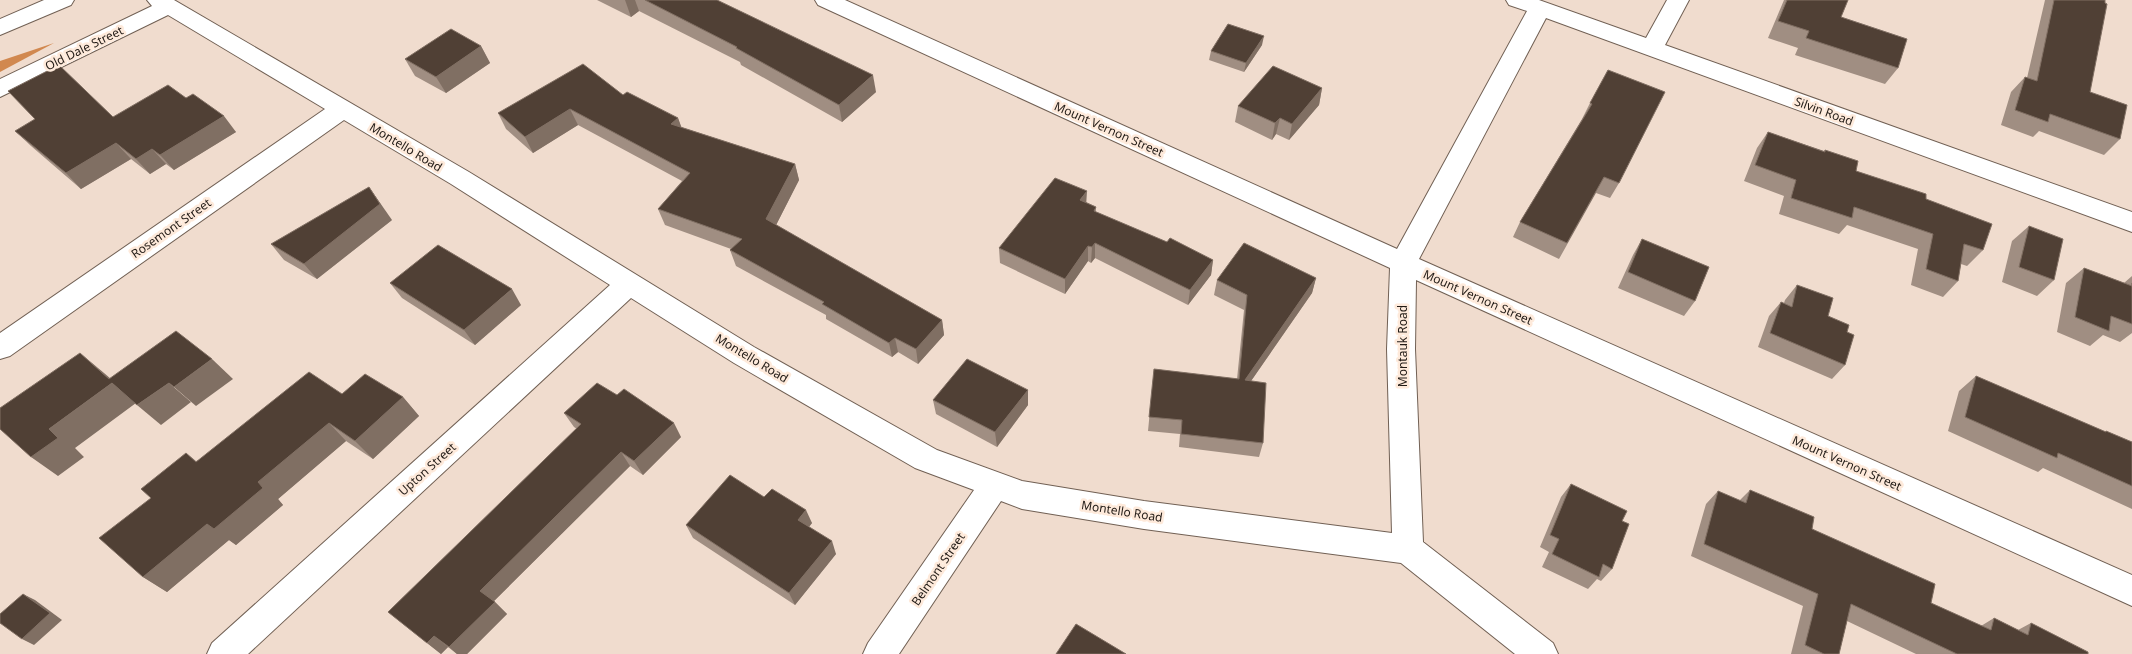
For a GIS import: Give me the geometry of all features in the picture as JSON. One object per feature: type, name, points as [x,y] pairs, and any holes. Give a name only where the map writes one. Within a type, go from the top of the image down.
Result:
[{"type":"street","points":[[0,28],[63,0]]},
{"type":"street","name":"Mount Vernon Street","points":[[826,0],[1402,263],[2132,591]]},
{"type":"street","points":[[1652,49],[1678,0]]},
{"type":"street","name":"Old Dale Street","points":[[0,89],[162,3]]},
{"type":"street","name":"Montello Road","points":[[162,3],[460,178],[744,354],[926,459],[1022,495],[1144,515],[1408,549]]},
{"type":"street","name":"Montauk Road","points":[[1408,549],[1401,349],[1402,263],[1528,4]]},
{"type":"street","name":"Silvin Road","points":[[1528,4],[2132,222]]},
{"type":"street","name":"Rosemont Street","points":[[0,348],[343,109]]},
{"type":"street","name":"Upton Street","points":[[224,654],[629,283]]},
{"type":"street","name":"Belmont Street","points":[[880,654],[995,484]]},
{"type":"street","points":[[1408,549],[1540,654]]},
{"type":"shaded area","points":[[54,43],[0,72],[0,61]]},
{"type":"building","points":[[645,0],[717,0],[873,75],[839,105],[737,47]]},
{"type":"building","points":[[1787,0],[1848,0],[1841,17],[1907,39],[1898,68],[1806,38],[1809,31],[1778,21]]},
{"type":"building","points":[[2054,0],[2105,0],[2107,4],[2090,92],[2127,105],[2120,139],[2050,114],[2048,122],[2015,110],[2025,77],[2037,81]]},
{"type":"building","points":[[1228,24],[1264,36],[1246,63],[1211,51]]},
{"type":"building","points":[[451,29],[481,46],[436,77],[405,59]]},
{"type":"building","points":[[583,64],[623,95],[627,92],[678,118],[671,124],[795,164],[766,219],[942,320],[916,349],[895,338],[889,343],[822,304],[824,302],[730,250],[742,239],[658,209],[690,173],[570,109],[525,137],[498,113]]},
{"type":"building","points":[[59,65],[113,117],[168,85],[186,98],[193,94],[224,116],[160,155],[152,149],[136,159],[116,143],[66,173],[15,131],[35,119],[8,91]]},
{"type":"building","points":[[1273,66],[1322,88],[1292,124],[1280,118],[1275,123],[1238,106]]},
{"type":"building","points":[[1608,70],[1665,92],[1619,183],[1604,177],[1567,243],[1520,222],[1592,104],[1590,103]]},
{"type":"building","points":[[1768,132],[1825,152],[1825,150],[1858,161],[1856,171],[1926,194],[1926,199],[1992,224],[1983,250],[1964,244],[1958,281],[1926,269],[1933,234],[1854,207],[1852,218],[1791,198],[1796,180],[1755,165]]},
{"type":"building","points":[[1055,178],[1087,191],[1080,200],[1096,207],[1094,211],[1167,242],[1170,238],[1213,260],[1190,290],[1095,243],[1092,247],[1088,246],[1065,279],[999,248]]},
{"type":"building","points":[[369,187],[380,204],[304,264],[271,244]]},
{"type":"building","points":[[2029,226],[2063,239],[2054,280],[2019,267]]},
{"type":"building","points":[[1642,239],[1709,267],[1695,301],[1628,272]]},
{"type":"building","points":[[1244,243],[1316,278],[1245,380],[1266,383],[1263,443],[1181,434],[1182,420],[1149,417],[1154,369],[1239,379],[1247,295],[1217,280]]},
{"type":"building","points":[[438,245],[512,289],[464,330],[390,283]]},
{"type":"building","points":[[2084,268],[2132,286],[2132,324],[2111,316],[2109,331],[2075,317]]},
{"type":"building","points":[[1797,285],[1833,298],[1828,316],[1849,325],[1847,332],[1854,335],[1845,365],[1770,333],[1781,302],[1792,307]]},
{"type":"building","points":[[176,331],[212,359],[174,387],[169,383],[137,405],[112,383],[49,429],[58,438],[31,457],[0,429],[0,408],[80,353],[109,379]]},
{"type":"building","points":[[967,359],[1028,390],[995,432],[933,400]]},
{"type":"building","points":[[309,372],[342,394],[365,374],[403,397],[355,441],[329,423],[258,482],[263,488],[214,529],[207,524],[143,577],[99,538],[151,498],[141,489],[186,453],[196,462]]},
{"type":"building","points":[[1976,376],[2132,442],[2132,486],[2058,453],[2057,458],[1965,417]]},
{"type":"building","points":[[597,383],[617,395],[624,389],[674,423],[634,461],[621,452],[480,591],[495,602],[449,647],[434,636],[427,643],[388,612],[581,424],[564,413]]},
{"type":"building","points":[[730,475],[764,497],[772,489],[806,510],[798,520],[832,541],[789,593],[686,525]]},
{"type":"building","points":[[1571,484],[1627,511],[1622,521],[1629,524],[1612,569],[1603,564],[1599,577],[1552,554],[1559,539],[1550,535]]},
{"type":"building","points":[[1750,490],[1814,517],[1812,529],[1935,584],[1931,603],[1991,630],[1994,618],[2028,635],[2031,623],[2088,652],[2088,654],[1957,654],[1851,604],[1839,654],[1824,654],[1805,645],[1818,594],[1704,544],[1718,491],[1746,503]]},
{"type":"building","points":[[23,594],[50,613],[22,639],[0,623],[0,614]]},
{"type":"building","points":[[1076,624],[1126,654],[1056,654]]}]
